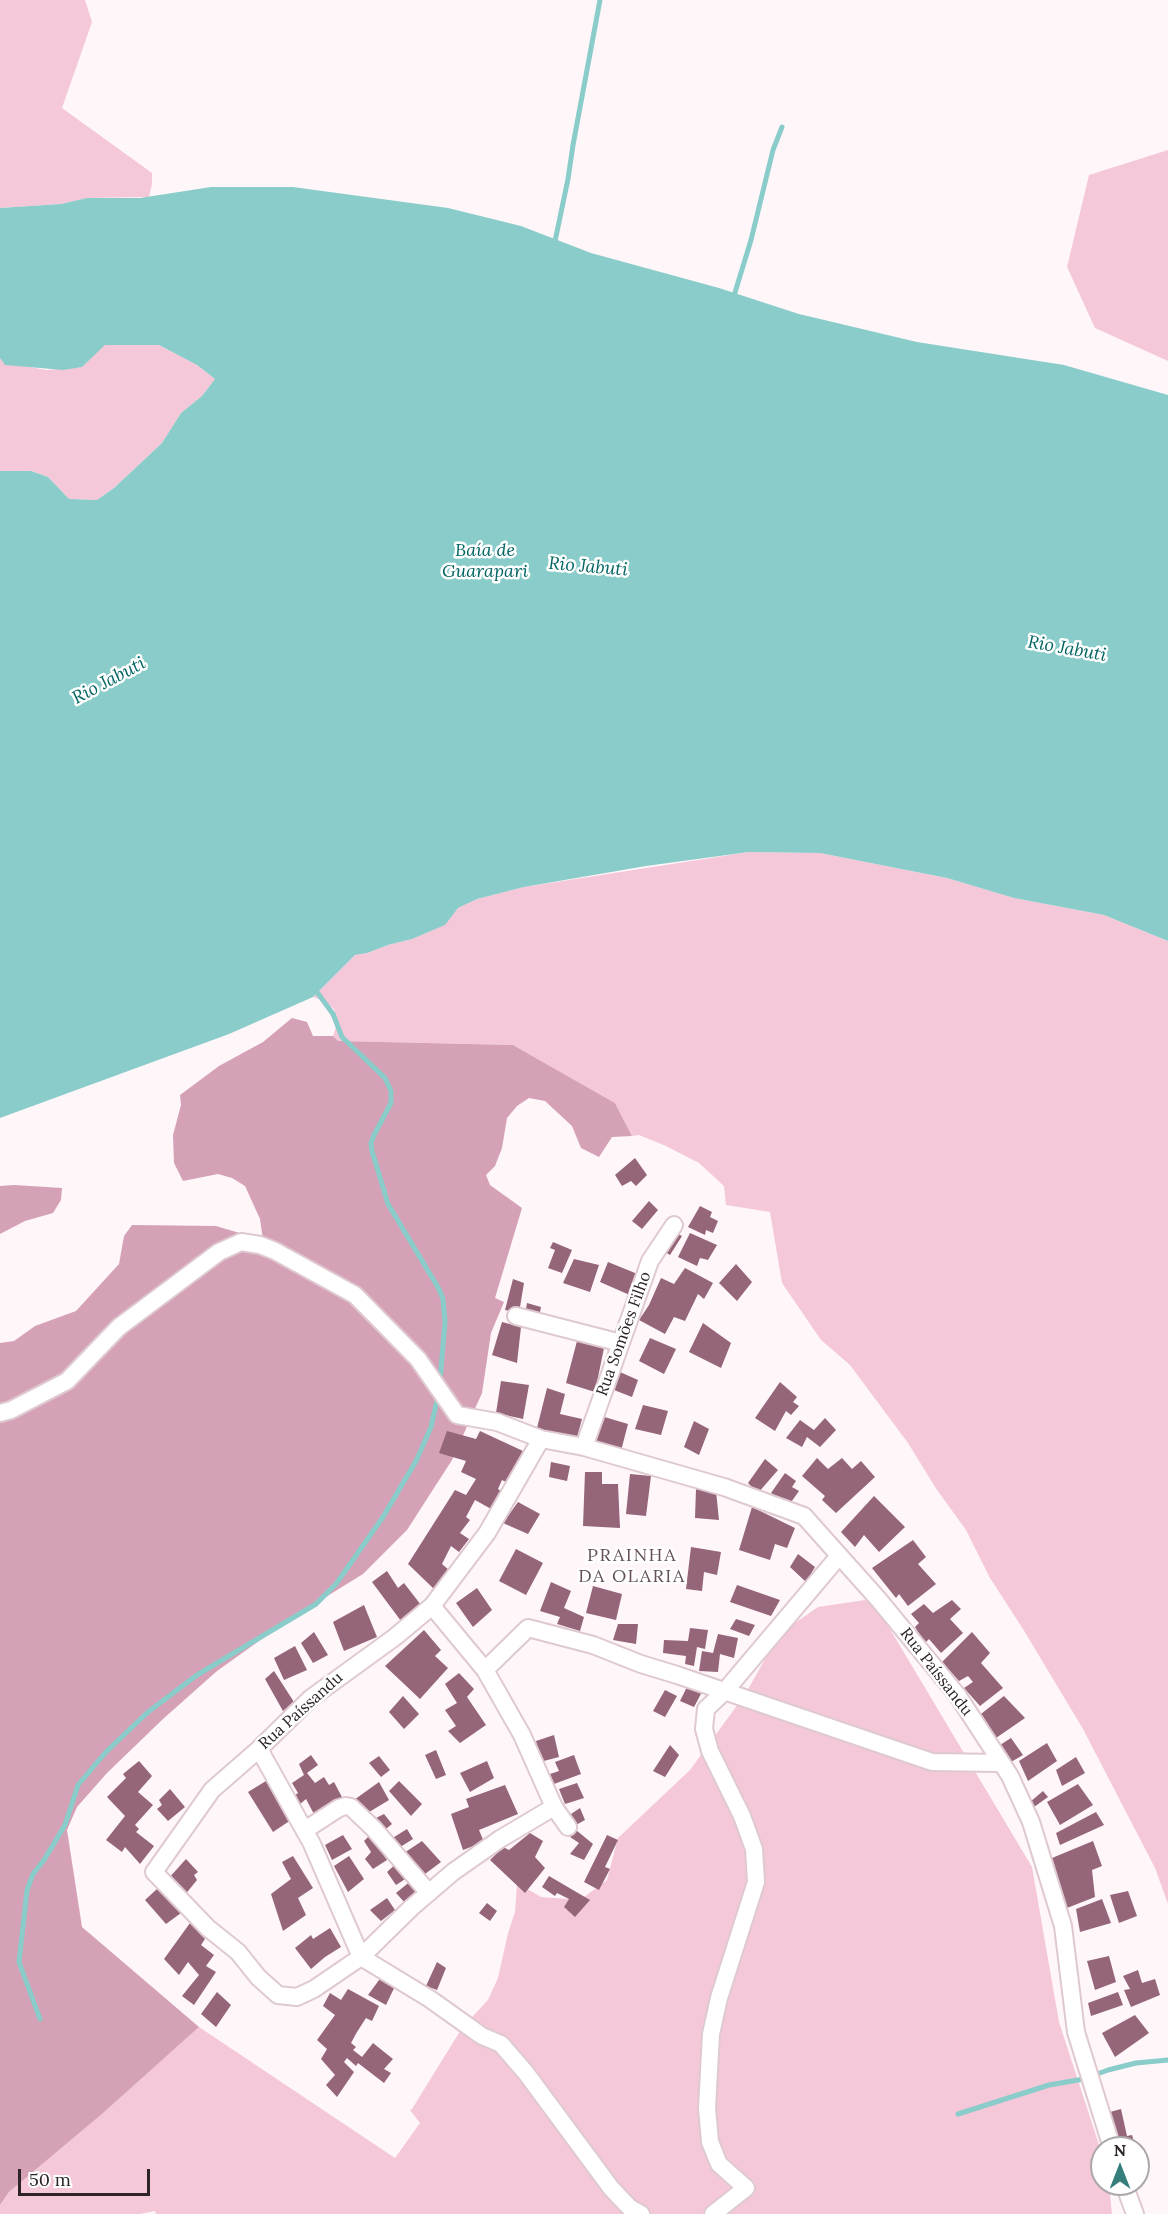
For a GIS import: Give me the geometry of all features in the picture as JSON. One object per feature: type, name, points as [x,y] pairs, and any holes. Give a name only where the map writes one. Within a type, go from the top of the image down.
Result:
[{"type":"street","name":"Rua Somões Filho","points":[[584,1447],[650,1261],[674,1225]]},
{"type":"street","name":"Rua Paíssandu","points":[[0,1413],[11,1410],[67,1381],[119,1327],[219,1252],[241,1242],[260,1245],[275,1251],[355,1295],[418,1359],[458,1415],[497,1422],[542,1439],[584,1447],[724,1487],[804,1516],[879,1600],[958,1696],[1010,1776],[1031,1822],[1063,1926],[1076,2032],[1108,2136]]},
{"type":"street","points":[[516,1316],[621,1343]]},
{"type":"street","name":"Rua Paíssandu","points":[[361,1957],[314,1989],[297,1997],[278,1995],[258,1977],[238,1952],[208,1928],[154,1872],[212,1790],[259,1749],[311,1698],[395,1637],[432,1606],[487,1533],[542,1439]]},
{"type":"street","points":[[712,2214],[746,2188],[719,2164],[710,2142],[707,2108],[711,2034],[719,1998],[756,1882],[754,1849],[742,1815],[710,1751],[704,1729],[706,1709],[725,1691],[839,1556]]},
{"type":"street","points":[[432,1606],[485,1670],[522,1735],[554,1807],[568,1827]]},
{"type":"street","points":[[485,1670],[528,1628],[593,1645],[641,1664],[932,1762],[1000,1763]]},
{"type":"street","points":[[259,1749],[312,1844],[361,1957],[421,1993],[482,2036],[501,2044],[526,2073],[611,2188],[630,2208],[641,2214]]},
{"type":"street","points":[[305,1830],[339,1808],[351,1807],[374,1829],[429,1893]]},
{"type":"street","points":[[361,1957],[453,1872],[500,1839],[554,1807]]},
{"type":"street","points":[[1128,2196],[1135,2214]]},
{"type":"shaded area","points":[[0,0],[85,0],[92,22],[62,108],[152,173],[149,197],[87,198],[61,204],[0,208]]},
{"type":"shaded area","points":[[1168,150],[1168,361],[1095,328],[1067,267],[1089,175]]},
{"type":"shaded area","points":[[105,344],[159,345],[197,365],[215,379],[202,396],[181,413],[162,443],[114,488],[97,500],[69,499],[48,477],[31,471],[0,471],[0,358],[6,365],[46,370],[82,367]]},
{"type":"shaded area","points":[[749,852],[820,853],[947,878],[1014,898],[1104,915],[1168,941],[1168,1904],[1155,1868],[1083,1729],[990,1578],[966,1530],[937,1490],[908,1443],[850,1365],[821,1340],[782,1283],[770,1212],[726,1205],[724,1186],[699,1163],[639,1135],[632,1136],[615,1103],[513,1045],[337,1041],[333,1036],[337,1024],[334,1009],[322,1000],[313,997],[355,955],[412,939],[444,925],[458,908],[477,899],[524,887]]},
{"type":"shaded area","points":[[292,1018],[307,1022],[313,1036],[333,1036],[338,1041],[513,1045],[615,1103],[632,1136],[612,1137],[599,1157],[581,1148],[572,1126],[545,1101],[529,1098],[517,1106],[507,1118],[502,1148],[495,1166],[486,1175],[490,1185],[522,1208],[495,1298],[504,1302],[491,1333],[482,1393],[452,1460],[407,1530],[363,1574],[287,1621],[217,1671],[107,1773],[77,1807],[67,1830],[82,1927],[199,2027],[102,2114],[9,2192],[0,2205],[0,1343],[14,1341],[35,1326],[76,1311],[119,1264],[124,1236],[132,1225],[216,1226],[263,1240],[260,1219],[245,1186],[232,1178],[218,1174],[183,1181],[174,1163],[173,1135],[181,1105],[180,1095],[219,1066],[263,1042]]},
{"type":"shaded area","points":[[0,1186],[62,1188],[61,1200],[53,1213],[25,1221],[0,1234]]},
{"type":"shaded area","points":[[865,1600],[878,1609],[1032,1867],[1059,2022],[1096,2136],[1090,2136],[1090,2196],[1110,2196],[1112,2214],[156,2214],[155,2211],[140,2214],[0,2214],[0,2205],[9,2192],[102,2114],[199,2027],[395,2158],[420,2123],[410,2110],[462,2028],[488,2000],[498,1978],[515,1912],[517,1883],[541,1897],[580,1900],[607,1880],[618,1838],[690,1770],[746,1693],[779,1634],[818,1607]]},
{"type":"water","name":"Baía de Guarapari","points":[[211,187],[293,187],[448,208],[521,226],[591,253],[719,288],[799,314],[917,342],[1064,365],[1168,395],[1168,941],[1104,915],[1014,898],[947,878],[820,853],[749,852],[646,866],[524,887],[477,899],[458,908],[445,925],[412,939],[355,955],[313,997],[229,1034],[0,1118],[0,471],[31,471],[48,477],[69,499],[97,500],[114,488],[162,443],[181,413],[202,396],[215,379],[197,365],[159,345],[105,345],[82,367],[63,370],[5,365],[0,358],[0,208],[61,204],[87,198],[140,198]]},
{"type":"building","points":[[635,1158],[647,1175],[636,1186],[631,1181],[622,1186],[615,1175]]},
{"type":"building","points":[[649,1201],[658,1210],[642,1229],[632,1221]]},
{"type":"building","points":[[700,1206],[712,1212],[710,1217],[718,1221],[713,1233],[706,1230],[705,1235],[688,1227]]},
{"type":"building","points":[[672,1231],[682,1236],[670,1255],[663,1251]]},
{"type":"building","points":[[690,1233],[717,1245],[708,1260],[700,1258],[697,1266],[678,1257]]},
{"type":"building","points":[[553,1242],[572,1250],[562,1273],[548,1268],[555,1250],[550,1248]]},
{"type":"building","points":[[574,1259],[599,1265],[590,1292],[563,1283]]},
{"type":"building","points":[[608,1262],[640,1275],[632,1296],[600,1282]]},
{"type":"building","points":[[736,1264],[752,1282],[737,1301],[719,1283]]},
{"type":"building","points":[[685,1268],[713,1283],[704,1299],[698,1294],[685,1321],[674,1317],[665,1334],[639,1320],[649,1305],[661,1278],[674,1284]]},
{"type":"building","points":[[513,1279],[524,1283],[519,1313],[505,1310]]},
{"type":"building","points":[[527,1303],[541,1307],[539,1318],[525,1315]]},
{"type":"building","points":[[502,1322],[521,1327],[517,1363],[492,1355]]},
{"type":"building","points":[[703,1323],[731,1343],[721,1368],[689,1352]]},
{"type":"building","points":[[650,1338],[676,1349],[664,1374],[639,1361]]},
{"type":"building","points":[[577,1341],[604,1348],[595,1392],[566,1383]]},
{"type":"building","points":[[620,1372],[638,1380],[632,1397],[614,1390]]},
{"type":"building","points":[[501,1381],[529,1385],[523,1419],[496,1413]]},
{"type":"building","points":[[780,1382],[797,1397],[793,1402],[799,1406],[791,1415],[786,1411],[775,1431],[755,1418]]},
{"type":"building","points":[[547,1388],[565,1394],[560,1414],[582,1419],[576,1441],[536,1432]]},
{"type":"building","points":[[643,1405],[668,1411],[661,1435],[635,1429]]},
{"type":"building","points":[[601,1416],[628,1424],[621,1451],[593,1444]]},
{"type":"building","points":[[825,1418],[836,1430],[820,1447],[807,1437],[802,1447],[786,1438],[800,1420],[814,1430]]},
{"type":"building","points":[[694,1421],[709,1429],[699,1455],[684,1447]]},
{"type":"building","points":[[447,1431],[476,1439],[480,1431],[523,1451],[508,1483],[502,1480],[498,1489],[505,1494],[493,1510],[475,1500],[466,1517],[470,1520],[460,1533],[469,1539],[459,1552],[451,1546],[442,1564],[450,1571],[434,1589],[408,1564],[455,1490],[466,1495],[476,1479],[461,1472],[466,1461],[439,1453]]},
{"type":"building","points":[[817,1458],[828,1469],[842,1458],[852,1469],[861,1461],[875,1477],[836,1513],[822,1500],[825,1496],[802,1476]]},
{"type":"building","points":[[765,1459],[778,1470],[758,1493],[748,1483]]},
{"type":"building","points":[[551,1462],[570,1466],[567,1481],[549,1477]]},
{"type":"building","points":[[585,1472],[602,1472],[602,1484],[618,1484],[620,1528],[583,1526]]},
{"type":"building","points":[[785,1473],[796,1481],[792,1487],[799,1491],[789,1505],[771,1493]]},
{"type":"building","points":[[630,1474],[651,1476],[646,1516],[626,1514]]},
{"type":"building","points":[[696,1489],[716,1491],[719,1520],[695,1518]]},
{"type":"building","points":[[874,1496],[905,1527],[879,1552],[864,1535],[855,1547],[841,1532]]},
{"type":"building","points":[[518,1502],[540,1514],[528,1534],[503,1523]]},
{"type":"building","points":[[752,1507],[795,1528],[787,1548],[775,1544],[770,1560],[739,1550]]},
{"type":"building","points":[[913,1540],[926,1557],[918,1564],[936,1584],[908,1606],[899,1594],[896,1598],[872,1568]]},
{"type":"building","points":[[691,1547],[721,1552],[717,1575],[704,1572],[702,1591],[686,1589]]},
{"type":"building","points":[[516,1549],[543,1563],[526,1595],[499,1581]]},
{"type":"building","points":[[798,1554],[815,1567],[806,1582],[790,1567]]},
{"type":"building","points":[[387,1571],[398,1588],[404,1583],[421,1605],[401,1621],[372,1582]]},
{"type":"building","points":[[551,1582],[571,1591],[564,1608],[584,1617],[580,1631],[557,1624],[560,1617],[540,1611]]},
{"type":"building","points":[[737,1585],[780,1600],[771,1616],[730,1602]]},
{"type":"building","points":[[593,1586],[622,1594],[616,1620],[586,1613]]},
{"type":"building","points":[[477,1588],[492,1610],[473,1627],[456,1603]]},
{"type":"building","points":[[952,1600],[961,1609],[950,1619],[963,1633],[941,1653],[929,1639],[925,1643],[915,1627],[919,1623],[911,1614],[924,1604],[933,1613]]},
{"type":"building","points":[[364,1605],[377,1637],[344,1651],[333,1622]]},
{"type":"building","points":[[736,1619],[755,1625],[749,1636],[730,1629]]},
{"type":"building","points":[[618,1624],[638,1624],[636,1644],[613,1640]]},
{"type":"building","points":[[690,1628],[708,1630],[705,1649],[697,1647],[694,1666],[685,1664],[686,1656],[663,1653],[664,1640],[688,1641]]},
{"type":"building","points":[[424,1630],[441,1650],[435,1656],[448,1668],[420,1699],[385,1666]]},
{"type":"building","points":[[314,1632],[328,1655],[313,1663],[301,1643]]},
{"type":"building","points":[[972,1632],[990,1653],[981,1663],[1003,1688],[980,1706],[964,1688],[973,1682],[968,1676],[959,1681],[942,1662]]},
{"type":"building","points":[[718,1634],[738,1638],[734,1658],[720,1654],[718,1672],[699,1671],[702,1651],[713,1653]]},
{"type":"building","points":[[295,1646],[307,1670],[284,1680],[274,1658]]},
{"type":"building","points":[[274,1671],[294,1702],[283,1711],[265,1679]]},
{"type":"building","points":[[459,1673],[474,1689],[467,1697],[486,1725],[460,1743],[448,1731],[456,1726],[445,1710],[457,1703],[445,1684]]},
{"type":"building","points":[[689,1683],[703,1690],[694,1707],[680,1701]]},
{"type":"building","points":[[665,1690],[677,1696],[665,1717],[653,1711]]},
{"type":"building","points":[[403,1696],[419,1714],[404,1729],[389,1712]]},
{"type":"building","points":[[1004,1696],[1025,1718],[996,1738],[977,1717]]},
{"type":"building","points":[[554,1735],[559,1757],[540,1762],[536,1741]]},
{"type":"building","points":[[1011,1738],[1023,1755],[1011,1762],[1000,1745]]},
{"type":"building","points":[[1047,1743],[1057,1761],[1028,1781],[1019,1761]]},
{"type":"building","points":[[670,1745],[679,1755],[665,1777],[653,1771]]},
{"type":"building","points":[[436,1750],[446,1775],[436,1779],[425,1755]]},
{"type":"building","points":[[311,1755],[318,1765],[307,1773],[315,1783],[324,1777],[329,1785],[334,1782],[343,1799],[315,1816],[306,1799],[299,1805],[294,1796],[298,1793],[292,1783],[304,1775],[299,1764]]},
{"type":"building","points":[[574,1755],[581,1774],[554,1784],[550,1774],[559,1771],[555,1762]]},
{"type":"building","points":[[379,1756],[390,1770],[381,1777],[369,1763]]},
{"type":"building","points":[[1076,1757],[1085,1773],[1062,1786],[1056,1770]]},
{"type":"building","points":[[139,1761],[152,1776],[138,1792],[153,1805],[135,1825],[139,1829],[136,1832],[154,1846],[140,1864],[125,1847],[122,1852],[106,1840],[125,1816],[107,1797],[126,1778],[123,1774]]},
{"type":"building","points":[[487,1761],[494,1778],[470,1792],[460,1773]]},
{"type":"building","points":[[266,1781],[291,1820],[273,1832],[248,1792]]},
{"type":"building","points":[[399,1781],[422,1804],[411,1816],[389,1791]]},
{"type":"building","points":[[379,1782],[389,1800],[366,1814],[354,1800]]},
{"type":"building","points":[[577,1783],[584,1798],[565,1804],[559,1789]]},
{"type":"building","points":[[1078,1784],[1093,1805],[1060,1825],[1047,1802]]},
{"type":"building","points":[[505,1785],[518,1814],[479,1830],[484,1842],[463,1850],[451,1814],[469,1807],[466,1799]]},
{"type":"building","points":[[170,1789],[185,1807],[168,1821],[157,1809],[162,1805],[159,1800]]},
{"type":"building","points":[[1043,1791],[1048,1797],[1034,1807],[1030,1802]]},
{"type":"building","points":[[580,1808],[585,1820],[574,1826],[568,1816]]},
{"type":"building","points":[[1096,1812],[1104,1825],[1060,1845],[1056,1833]]},
{"type":"building","points":[[384,1814],[392,1824],[381,1833],[372,1820]]},
{"type":"building","points":[[407,1829],[413,1839],[397,1849],[391,1839]]},
{"type":"building","points":[[576,1830],[593,1844],[584,1860],[570,1854],[579,1843],[570,1837]]},
{"type":"building","points":[[373,1832],[384,1846],[379,1848],[387,1860],[373,1869],[365,1859],[371,1852],[364,1841]]},
{"type":"building","points":[[530,1833],[543,1841],[535,1857],[545,1868],[525,1893],[490,1860],[503,1847],[509,1850]]},
{"type":"building","points":[[343,1835],[352,1849],[332,1860],[325,1845]]},
{"type":"building","points":[[607,1835],[618,1840],[605,1867],[610,1869],[599,1890],[584,1882]]},
{"type":"building","points":[[422,1841],[441,1862],[421,1877],[404,1853]]},
{"type":"building","points":[[1093,1841],[1102,1866],[1092,1870],[1095,1897],[1067,1908],[1052,1858]]},
{"type":"building","points":[[293,1856],[313,1888],[298,1898],[306,1915],[283,1931],[271,1894],[291,1879],[282,1862]]},
{"type":"building","points":[[349,1856],[364,1879],[348,1892],[334,1866]]},
{"type":"building","points":[[186,1859],[198,1872],[194,1875],[197,1880],[184,1896],[168,1879]]},
{"type":"building","points":[[399,1861],[410,1876],[396,1885],[387,1872]]},
{"type":"building","points":[[549,1876],[590,1900],[575,1917],[564,1907],[569,1899],[557,1893],[555,1896],[542,1887]]},
{"type":"building","points":[[412,1880],[420,1892],[406,1904],[396,1893]]},
{"type":"building","points":[[157,1889],[181,1913],[166,1924],[145,1900]]},
{"type":"building","points":[[1128,1891],[1137,1916],[1119,1923],[1110,1895]]},
{"type":"building","points":[[387,1898],[395,1910],[381,1921],[370,1910]]},
{"type":"building","points":[[1102,1899],[1111,1923],[1080,1932],[1076,1909]]},
{"type":"building","points":[[487,1903],[497,1911],[490,1921],[479,1913]]},
{"type":"building","points":[[190,1923],[205,1939],[201,1945],[214,1955],[206,1966],[216,1972],[194,2005],[182,1996],[199,1975],[188,1962],[179,1975],[164,1959]]},
{"type":"building","points":[[330,1928],[341,1947],[311,1969],[295,1948],[311,1935],[313,1939]]},
{"type":"building","points":[[1109,1956],[1116,1982],[1095,1990],[1087,1961]]},
{"type":"building","points":[[437,1962],[446,1968],[437,1990],[426,1986]]},
{"type":"building","points":[[1138,1970],[1142,1983],[1155,1979],[1160,1995],[1131,2007],[1124,1990],[1130,1989],[1123,1976]]},
{"type":"building","points":[[382,1976],[396,1984],[386,2005],[368,1995]]},
{"type":"building","points":[[348,1989],[379,2006],[372,2021],[366,2018],[357,2032],[351,2043],[356,2047],[353,2050],[362,2057],[373,2043],[393,2059],[384,2069],[391,2073],[384,2083],[358,2063],[356,2066],[347,2058],[344,2062],[354,2072],[337,2097],[326,2085],[335,2075],[321,2059],[327,2049],[317,2040],[335,2015],[323,2006],[330,1993],[341,2000]]},
{"type":"building","points":[[217,1992],[231,2005],[216,2027],[201,2014]]},
{"type":"building","points":[[1118,1992],[1123,2005],[1091,2016],[1088,2003]]},
{"type":"building","points":[[1135,2015],[1149,2033],[1115,2057],[1102,2033]]},
{"type":"building","points":[[1121,2109],[1127,2136],[1117,2136],[1110,2112]]},
{"type":"waterway","points":[[554,246],[600,0]]},
{"type":"waterway","points":[[733,299],[751,240],[773,150],[782,127]]},
{"type":"waterway","points":[[314,988],[333,1014],[342,1037],[385,1078],[391,1091],[391,1103],[374,1135],[371,1143],[372,1151],[388,1204],[443,1299],[445,1322],[440,1381]]},
{"type":"waterway","points":[[40,2019],[19,1962],[27,1890],[33,1874],[65,1825],[78,1785],[106,1752],[148,1712],[197,1675],[316,1604],[336,1584],[383,1517],[416,1461],[431,1427],[438,1396]]},
{"type":"waterway","points":[[958,2114],[1049,2085],[1084,2079],[1136,2063],[1168,2060]]},
{"type":"district","name":"PRAINHA DA OLARIA","points":[[632,1566]]},
{"type":"water label","name":"Rio Jabuti","points":[[588,567]]},
{"type":"water label","name":"Rio Jabuti","points":[[1067,649]]},
{"type":"water label","name":"Rio Jabuti","points":[[109,681]]}]
